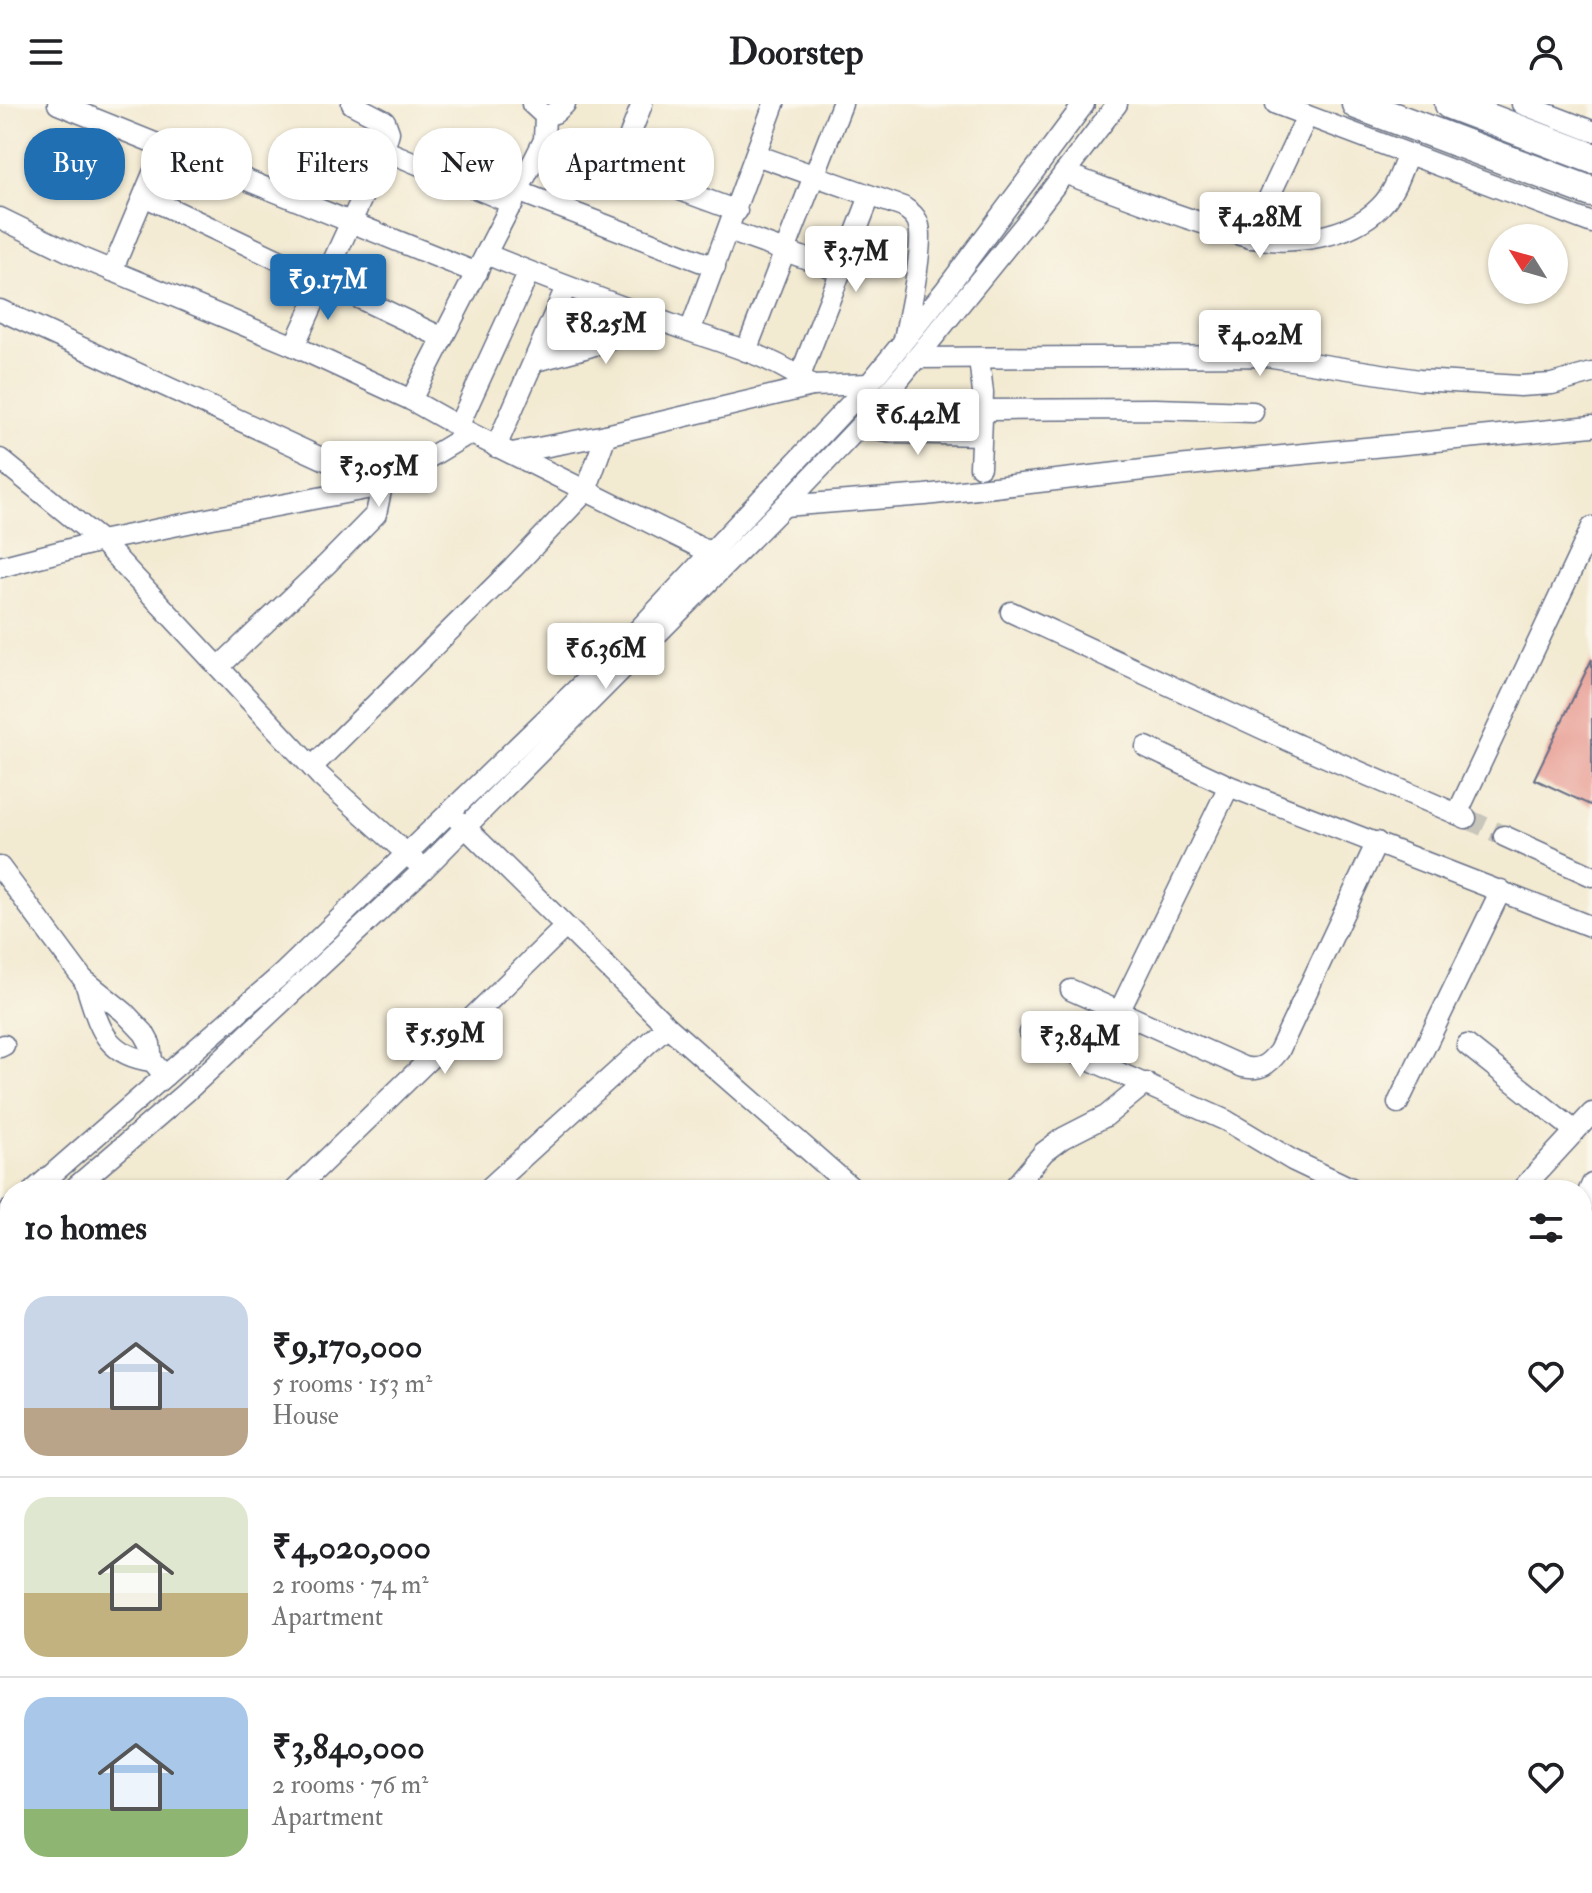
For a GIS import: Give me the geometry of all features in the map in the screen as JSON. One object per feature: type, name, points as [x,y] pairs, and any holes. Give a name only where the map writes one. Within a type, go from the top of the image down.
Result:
[{"type":"highway","points":[[1357,104],[1592,192]]},
{"type":"highway","points":[[1450,104],[1592,158]]},
{"type":"street","points":[[58,104],[141,138]]},
{"type":"street","points":[[352,104],[385,121],[388,128]]},
{"type":"street","points":[[538,110],[555,113],[565,104]]},
{"type":"street","points":[[633,128],[642,104]]},
{"type":"street","points":[[690,331],[737,211],[774,104]]},
{"type":"street","points":[[746,351],[842,104]]},
{"type":"street","points":[[87,1180],[185,1093],[466,829],[860,426],[1007,210],[1084,104]]},
{"type":"street","points":[[46,1180],[159,1069],[282,974],[638,630],[869,384],[910,350],[1064,173],[1117,104]]},
{"type":"street","points":[[1276,104],[1592,223]]},
{"type":"street","points":[[1522,104],[1592,131]]},
{"type":"street","points":[[1250,238],[1307,116]]},
{"type":"street","points":[[522,186],[538,152]]},
{"type":"street","points":[[1064,173],[1157,209],[1250,238],[1284,240],[1337,234],[1366,219],[1394,189],[1408,154]]},
{"type":"street","points":[[756,155],[903,207],[914,215],[919,224],[918,260],[910,350]]},
{"type":"street","points":[[252,182],[477,273]]},
{"type":"street","points":[[806,381],[841,271],[870,196]]},
{"type":"street","points":[[112,271],[142,200]]},
{"type":"street","points":[[152,200],[443,338]]},
{"type":"street","points":[[294,346],[360,200]]},
{"type":"street","points":[[411,400],[515,200]]},
{"type":"street","points":[[522,200],[715,267]]},
{"type":"street","points":[[706,200],[737,211]]},
{"type":"street","points":[[0,218],[112,271],[294,346],[411,400],[464,430],[729,562]]},
{"type":"street","points":[[729,231],[841,271]]},
{"type":"street","points":[[486,254],[566,287],[746,351],[806,381]]},
{"type":"street","points":[[0,567],[101,541],[382,486],[464,430],[529,272]]},
{"type":"street","points":[[504,450],[535,361],[566,287]]},
{"type":"street","points":[[0,310],[382,486]]},
{"type":"street","points":[[535,361],[604,344],[656,318]]},
{"type":"street","points":[[910,350],[979,358],[1266,356],[1419,380],[1520,386],[1552,384],[1592,373]]},
{"type":"street","points":[[979,358],[983,410],[980,467]]},
{"type":"street","points":[[504,450],[606,435],[806,381],[869,384]]},
{"type":"street","points":[[983,410],[1253,412]]},
{"type":"street","points":[[860,426],[923,435],[980,435]]},
{"type":"street","points":[[784,506],[925,495],[1178,466],[1592,426]]},
{"type":"street","points":[[312,767],[513,568],[586,491],[606,435]]},
{"type":"street","points":[[0,459],[101,541],[312,767],[424,869]]},
{"type":"street","points":[[219,667],[376,514],[382,486]]},
{"type":"street","points":[[1011,612],[1298,745],[1462,816],[1592,527]]},
{"type":"street","points":[[1146,747],[1229,786],[1592,927]]},
{"type":"street","points":[[1119,1012],[1229,786]]},
{"type":"street","points":[[449,812],[667,1026],[843,1180]]},
{"type":"street","points":[[1504,836],[1592,876]]},
{"type":"street","points":[[1071,990],[1243,1067],[1255,1070],[1269,1064],[1279,1051],[1377,842]]},
{"type":"street","points":[[0,867],[83,979],[124,1012],[144,1033],[159,1069]]},
{"type":"street","points":[[1398,1103],[1501,890]]},
{"type":"street","points":[[305,1180],[564,928]]},
{"type":"street","points":[[83,979],[107,1040],[118,1051],[159,1069]]},
{"type":"street","points":[[498,1180],[667,1026]]},
{"type":"street","points":[[1030,1033],[1227,1121],[1292,1160],[1334,1180]]},
{"type":"street","points":[[1467,1045],[1575,1131]]},
{"type":"street","points":[[1020,1180],[1044,1152],[1063,1138],[1106,1116],[1146,1083]]},
{"type":"street","points":[[1530,1180],[1592,1113]]},
{"type":"street","points":[[60,1168],[71,1180]]},
{"type":"building","points":[[1592,659],[1592,806],[1534,779]]},
{"type":"tunnel","points":[[1466,818],[1504,836]]}]
